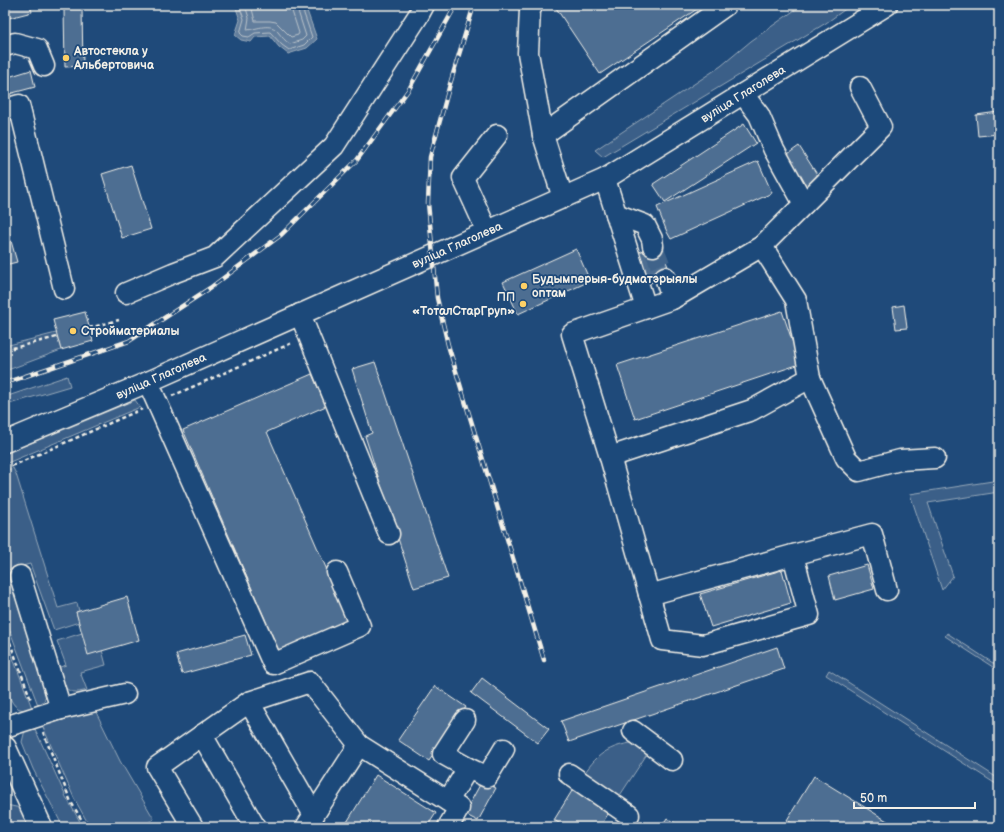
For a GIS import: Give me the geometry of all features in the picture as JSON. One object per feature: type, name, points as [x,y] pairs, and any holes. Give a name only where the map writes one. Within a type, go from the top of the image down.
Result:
[{"type":"main road","points":[[5,748],[11,776],[41,827]]},
{"type":"street","points":[[126,294],[173,273],[215,257],[334,146],[424,5]]},
{"type":"street","points":[[533,5],[530,9],[528,53],[543,135],[563,198]]},
{"type":"street","points":[[543,135],[726,5]]},
{"type":"street","name":"вуліца Глаголева","points":[[5,442],[148,382],[604,179],[743,94],[865,11],[887,5]]},
{"type":"street","points":[[5,46],[15,43],[37,49],[44,66]]},
{"type":"street","points":[[793,554],[809,615],[702,645],[662,640],[610,457],[572,334],[672,299],[762,246],[881,127],[860,87]]},
{"type":"street","points":[[743,94],[759,115],[774,150],[804,204]]},
{"type":"street","points":[[5,109],[19,105],[64,289]]},
{"type":"street","points":[[487,231],[463,178],[497,135]]},
{"type":"street","points":[[604,179],[646,308]]},
{"type":"street","points":[[616,214],[645,225],[652,239],[653,246]]},
{"type":"street","points":[[762,246],[796,300],[810,378],[846,458],[859,471],[900,460],[935,458]]},
{"type":"street","points":[[665,277],[672,299]]},
{"type":"street","points":[[300,314],[389,534]]},
{"type":"street","points":[[610,457],[752,410],[810,378]]},
{"type":"street","points":[[148,382],[273,664],[360,626],[337,572]]},
{"type":"street","points":[[649,595],[793,554],[872,534],[887,590]]},
{"type":"street","points":[[20,576],[61,709]]},
{"type":"street","points":[[192,827],[157,767],[249,702],[310,682],[359,745],[459,808],[448,827]]},
{"type":"street","points":[[5,727],[61,709],[125,694]]},
{"type":"street","points":[[249,702],[310,821]]},
{"type":"street","points":[[465,720],[443,754],[487,777],[504,749]]},
{"type":"street","points":[[633,731],[672,760]]},
{"type":"street","points":[[202,735],[255,827]]},
{"type":"street","points":[[310,821],[359,745]]},
{"type":"street","points":[[448,800],[468,768]]},
{"type":"street","points":[[569,774],[630,815]]},
{"type":"path","points":[[90,328],[119,320]]},
{"type":"path","points":[[5,350],[57,336]]},
{"type":"shaded area","points":[[802,5],[851,5],[826,23],[603,157],[595,150],[721,66],[751,41]]},
{"type":"shaded area","points":[[56,333],[61,350],[5,371],[5,346]]},
{"type":"shaded area","points":[[67,376],[70,386],[6,405],[8,419],[5,421],[5,397]]},
{"type":"shaded area","points":[[135,400],[140,407],[5,464],[5,454]]},
{"type":"shaded area","points":[[13,468],[58,608],[77,603],[79,611],[76,612],[79,622],[54,630],[30,564],[7,570],[47,692],[44,701],[38,705],[5,618],[5,471]]},
{"type":"shaded area","points":[[999,480],[999,492],[928,503],[953,576],[942,590],[910,494]]},
{"type":"shaded area","points":[[82,633],[102,650],[106,665],[80,672],[87,690],[74,692],[69,691],[63,684],[57,668],[66,665],[57,641]]},
{"type":"shaded area","points":[[947,633],[999,667],[999,671],[945,636]]},
{"type":"shaded area","points":[[5,637],[32,708],[22,709],[14,705],[9,696],[5,671]]},
{"type":"shaded area","points":[[829,670],[999,779],[999,786],[826,675]]},
{"type":"shaded area","points":[[94,708],[120,761],[154,819],[141,827],[90,827],[74,798],[42,725]]},
{"type":"shaded area","points":[[35,729],[66,797],[83,827],[63,827],[33,769],[22,742],[25,730]]},
{"type":"shaded area","points":[[630,743],[642,745],[649,751],[611,809],[575,786],[592,763],[603,753],[610,749]]},
{"type":"shaded area","points":[[6,805],[26,809],[35,827],[5,827]]},
{"type":"water","points":[[235,5],[305,5],[317,39],[307,48],[288,54],[279,47],[270,36],[255,37],[251,42],[241,40],[235,35],[240,20]]},
{"type":"building","points":[[5,5],[30,5],[32,12],[5,19]]},
{"type":"building","points":[[554,5],[703,5],[600,74]]},
{"type":"building","points":[[64,9],[82,9],[83,66],[65,67]]},
{"type":"building","points":[[31,70],[35,87],[5,95],[5,78]]},
{"type":"building","points":[[998,112],[999,134],[978,136],[976,115]]},
{"type":"building","points":[[744,124],[756,143],[665,202],[653,184]]},
{"type":"building","points":[[799,146],[820,179],[806,189],[785,156]]},
{"type":"building","points":[[758,161],[772,193],[671,239],[657,207]]},
{"type":"building","points":[[131,165],[151,229],[122,238],[102,174]]},
{"type":"building","points":[[5,220],[17,262],[5,265]]},
{"type":"building","points":[[659,244],[671,274],[650,283],[637,253]]},
{"type":"building","points":[[576,249],[590,281],[518,314],[503,282]]},
{"type":"building","points":[[904,305],[907,328],[896,329],[893,307]]},
{"type":"building","points":[[782,311],[800,364],[635,419],[617,365]]},
{"type":"building","name":"Стройматериалы","points":[[85,312],[93,341],[61,350],[53,320]]},
{"type":"building","points":[[375,362],[448,578],[414,588],[365,436],[372,433],[352,369]]},
{"type":"building","points":[[312,374],[326,406],[267,432],[350,623],[280,654],[183,430]]},
{"type":"building","points":[[867,565],[874,589],[835,600],[829,576]]},
{"type":"building","points":[[782,570],[791,603],[711,627],[700,594]]},
{"type":"building","points":[[127,597],[139,640],[88,655],[76,612]]},
{"type":"building","points":[[245,635],[251,655],[182,674],[176,654]]},
{"type":"building","points":[[777,647],[784,669],[569,742],[561,721]]},
{"type":"building","points":[[482,678],[549,729],[538,743],[471,693]]},
{"type":"building","points":[[435,686],[466,707],[429,761],[398,740]]},
{"type":"building","points":[[376,775],[436,813],[427,827],[344,827]]},
{"type":"building","points":[[814,776],[897,827],[797,827],[787,820]]},
{"type":"building","points":[[482,781],[496,788],[478,821],[464,814]]},
{"type":"building","points":[[575,786],[611,809],[600,827],[565,827],[554,820]]},
{"type":"building","points":[[667,818],[681,827],[661,827]]},
{"type":"tunnel","points":[[653,246],[665,277]]},
{"type":"railway","points":[[5,383],[129,341],[210,288],[281,235],[357,160],[409,89],[456,5]]},
{"type":"railway","points":[[474,5],[430,157],[428,203],[437,298],[448,345],[544,660]]},
{"type":"place","name":"Автостекла у Альбертовича","points":[[66,58]]},
{"type":"place","name":"Будымперыя-будматэрыялы оптам","points":[[524,286]]},
{"type":"place","name":"ПП «ТоталСтарГруп»","points":[[523,304]]},
{"type":"place","name":"Стройматериалы","points":[[73,331]]}]
